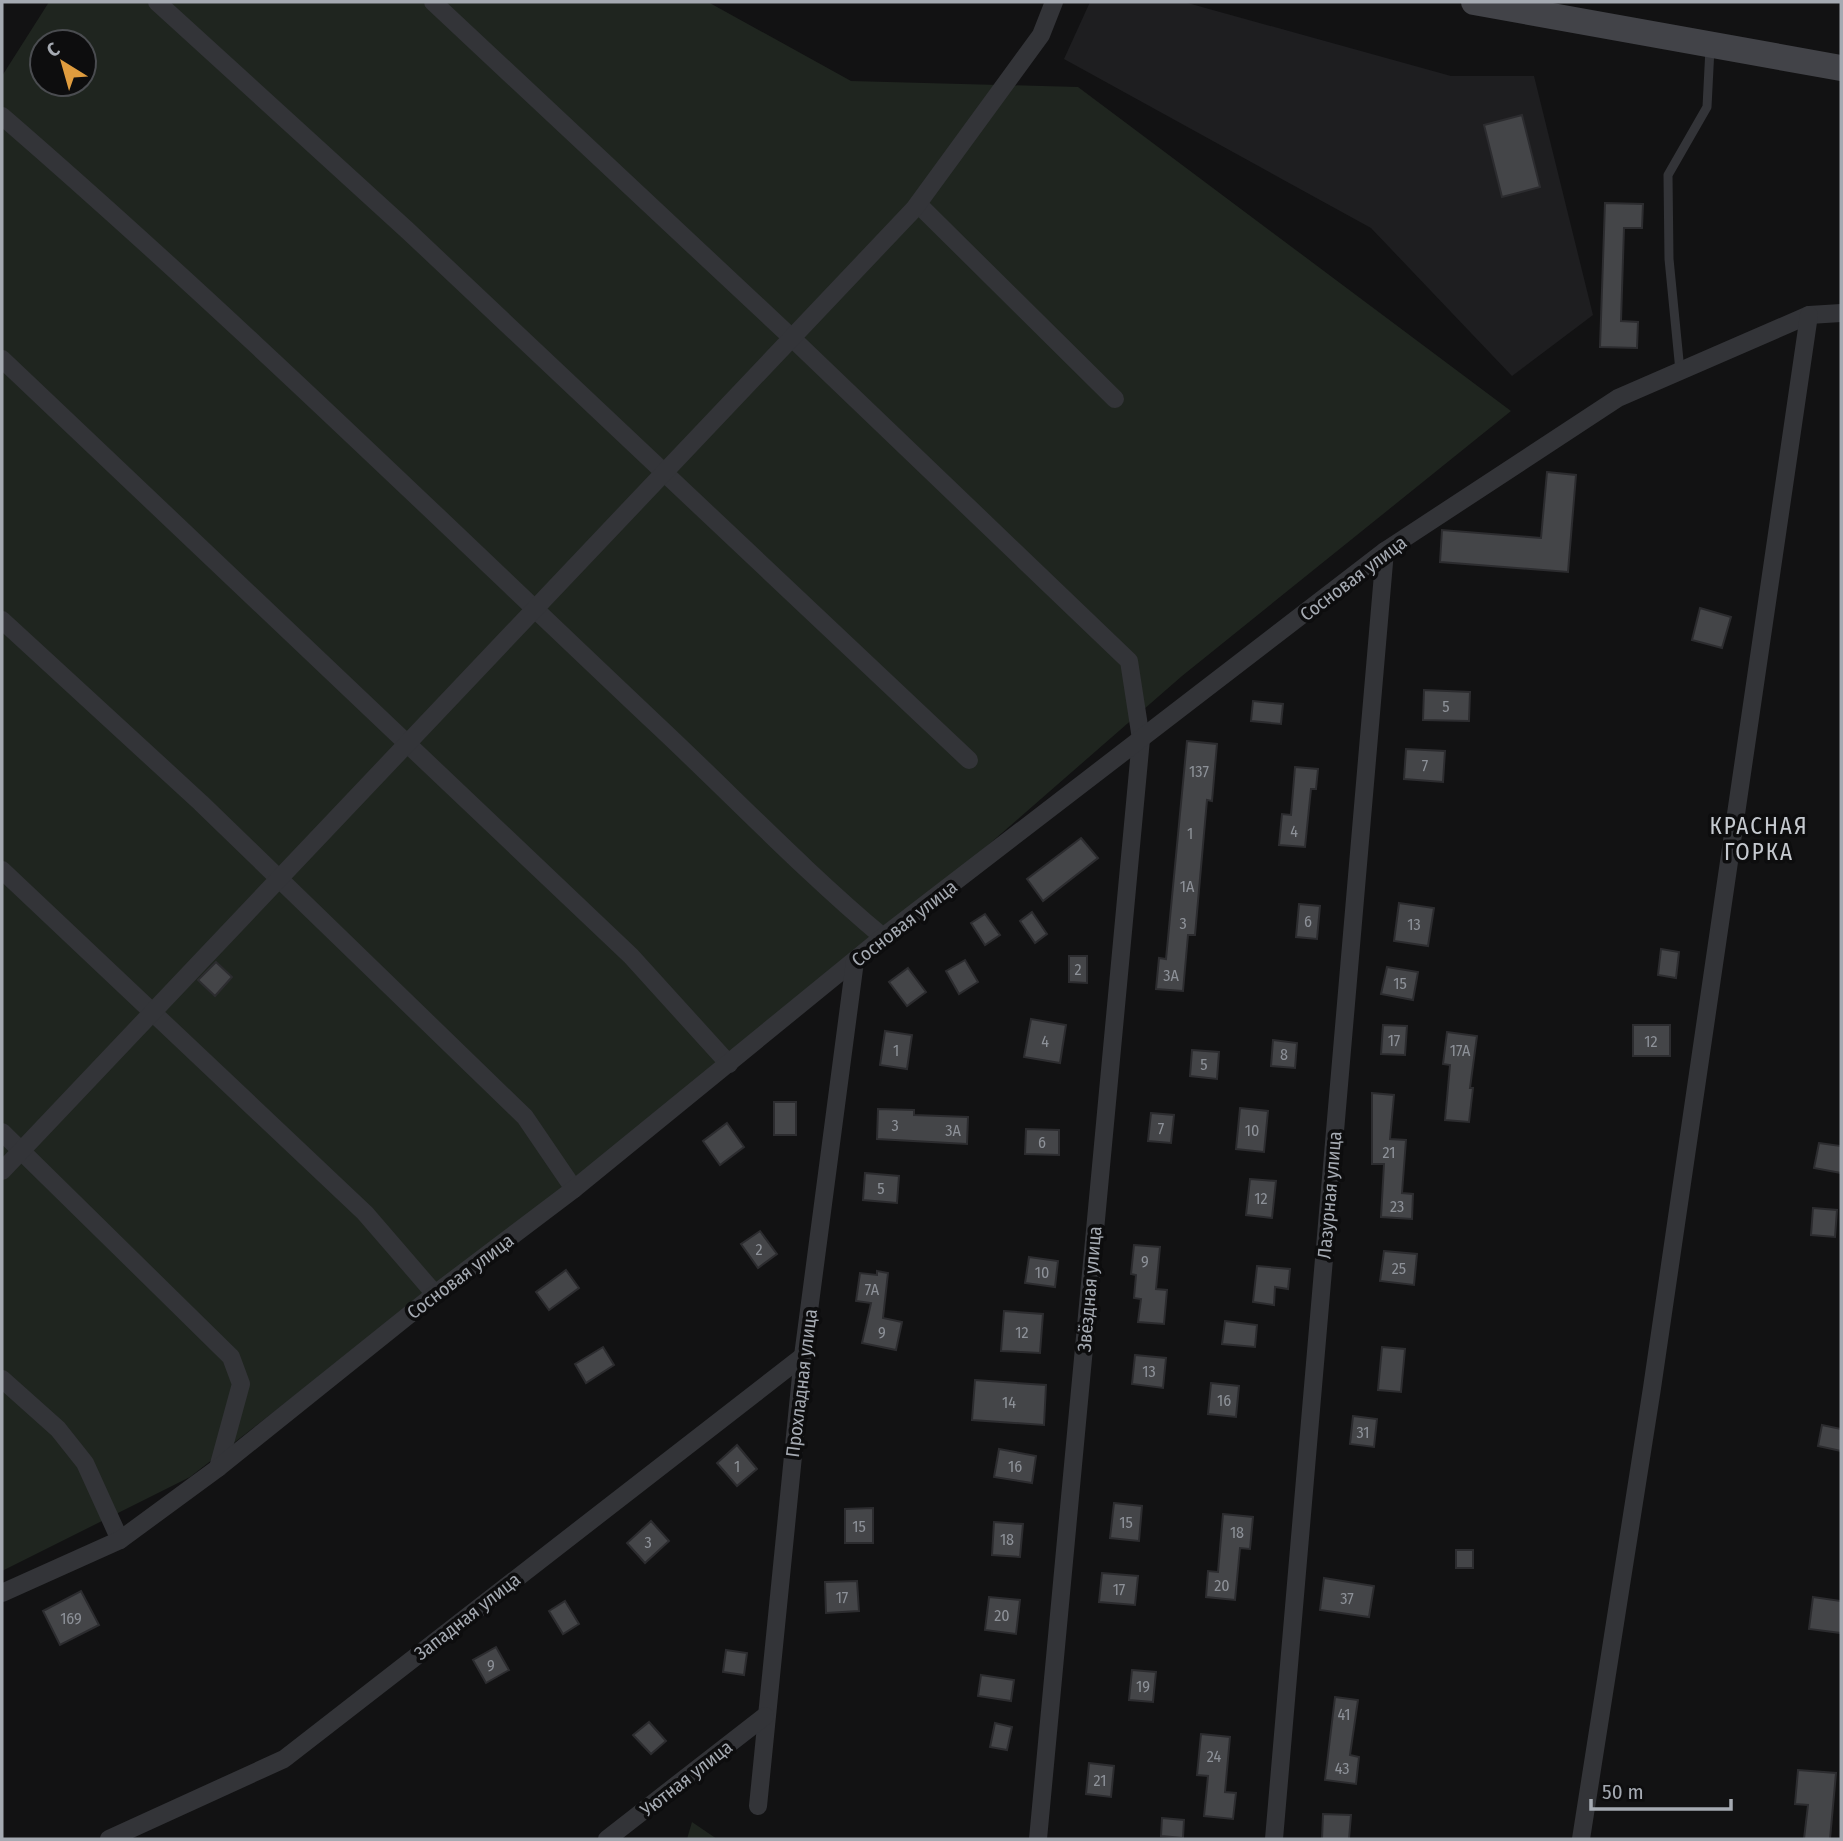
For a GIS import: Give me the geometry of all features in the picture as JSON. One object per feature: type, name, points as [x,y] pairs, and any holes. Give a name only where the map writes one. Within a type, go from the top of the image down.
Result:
[{"type":"street","points":[[157,2],[367,193],[969,760]]},
{"type":"street","name":"Звёздная улица","points":[[433,2],[792,338],[1129,661],[1141,739],[1038,1839]]},
{"type":"street","points":[[2,1171],[918,204],[1041,36],[1054,2]]},
{"type":"street","points":[[1474,2],[1841,68]]},
{"type":"street","points":[[2,116],[198,291],[834,896],[883,937]]},
{"type":"street","points":[[918,204],[1115,399]]},
{"type":"street","name":"Сосновая улица","points":[[2,1594],[120,1540],[218,1468],[435,1294],[574,1189],[883,937],[1385,551],[1618,398],[1809,315],[1841,313]]},
{"type":"street","points":[[1581,1839],[1654,1374],[1809,315]]},
{"type":"street","points":[[2,359],[631,956],[729,1064]]},
{"type":"street","name":"Лазурная улица","points":[[1274,1839],[1385,551]]},
{"type":"street","points":[[2,620],[201,803],[525,1117],[574,1189]]},
{"type":"street","points":[[2,870],[365,1213],[435,1294]]},
{"type":"street","name":"Прохладная улица","points":[[758,1806],[803,1356],[855,961]]},
{"type":"street","points":[[2,1132],[231,1357],[241,1384],[218,1468]]},
{"type":"street","name":"Западная улица","points":[[109,1839],[284,1759],[803,1356]]},
{"type":"street","points":[[2,1379],[58,1429],[85,1462],[120,1540]]},
{"type":"street","name":"Уютная улица","points":[[607,1839],[765,1716]]},
{"type":"lane","points":[[1680,371],[1669,259],[1668,176],[1707,107],[1710,45]]},
{"type":"shaded area","points":[[49,2],[708,2],[851,81],[1078,87],[1511,411],[1182,676],[855,961],[190,1477],[2,1571],[2,76],[28,35],[28,98],[98,98],[98,28],[32,28]]},
{"type":"shaded area","points":[[1090,2],[1184,2],[1451,76],[1534,76],[1593,315],[1512,376],[1371,228],[1064,59]]},
{"type":"shaded area","points":[[692,1822],[717,1839],[687,1839]]},
{"type":"building","points":[[1522,115],[1540,187],[1502,197],[1484,125]]},
{"type":"building","points":[[1605,203],[1643,204],[1642,228],[1624,228],[1621,321],[1638,322],[1637,348],[1600,347]]},
{"type":"building","points":[[1547,472],[1576,475],[1568,572],[1440,562],[1442,530],[1541,538]]},
{"type":"building","points":[[1700,608],[1731,617],[1722,648],[1692,640]]},
{"type":"building","points":[[1424,690],[1470,692],[1469,721],[1423,720]]},
{"type":"building","points":[[1253,701],[1283,704],[1281,724],[1251,721]]},
{"type":"building","points":[[1187,741],[1217,744],[1212,801],[1207,800],[1195,935],[1188,935],[1183,991],[1156,989],[1159,958],[1166,959]]},
{"type":"building","points":[[1406,749],[1445,751],[1443,782],[1404,779]]},
{"type":"building","points":[[1295,767],[1318,769],[1316,789],[1311,789],[1305,847],[1279,845],[1282,814],[1291,815]]},
{"type":"building","points":[[1081,838],[1098,858],[1043,901],[1027,879]]},
{"type":"building","points":[[1399,903],[1434,908],[1428,946],[1394,941]]},
{"type":"building","points":[[1299,904],[1320,906],[1317,939],[1296,937]]},
{"type":"building","points":[[1032,912],[1047,934],[1035,943],[1020,921]]},
{"type":"building","points":[[985,914],[1000,935],[985,945],[971,923]]},
{"type":"building","points":[[1661,949],[1679,952],[1676,978],[1658,975]]},
{"type":"building","points":[[1069,956],[1087,956],[1087,983],[1069,982]]},
{"type":"building","points":[[965,960],[978,982],[959,994],[946,971]]},
{"type":"building","points":[[216,962],[232,977],[215,996],[198,980]]},
{"type":"building","points":[[1387,967],[1418,972],[1413,1000],[1381,994]]},
{"type":"building","points":[[908,968],[926,992],[907,1006],[889,982]]},
{"type":"building","points":[[1031,1019],[1066,1025],[1060,1063],[1024,1057]]},
{"type":"building","points":[[1383,1025],[1407,1026],[1405,1055],[1381,1054]]},
{"type":"building","points":[[1633,1025],[1670,1025],[1670,1056],[1633,1056]]},
{"type":"building","points":[[885,1031],[912,1035],[907,1069],[880,1065]]},
{"type":"building","points":[[1447,1032],[1477,1036],[1470,1088],[1473,1088],[1469,1122],[1445,1120],[1450,1065],[1443,1064]]},
{"type":"building","points":[[1273,1040],[1297,1043],[1295,1068],[1271,1066]]},
{"type":"building","points":[[1192,1050],[1219,1052],[1217,1079],[1190,1076]]},
{"type":"building","points":[[1372,1093],[1394,1095],[1390,1139],[1406,1140],[1402,1193],[1413,1194],[1412,1219],[1381,1217],[1384,1164],[1372,1164]]},
{"type":"building","points":[[774,1102],[796,1102],[796,1135],[774,1135]]},
{"type":"building","points":[[1240,1108],[1268,1111],[1264,1152],[1236,1149]]},
{"type":"building","points":[[878,1109],[914,1110],[914,1115],[968,1117],[967,1144],[877,1139]]},
{"type":"building","points":[[1151,1113],[1174,1115],[1171,1143],[1148,1141]]},
{"type":"building","points":[[727,1123],[744,1147],[720,1165],[703,1141]]},
{"type":"building","points":[[1026,1129],[1059,1130],[1059,1155],[1025,1154]]},
{"type":"building","points":[[1819,1143],[1841,1146],[1841,1173],[1814,1168]]},
{"type":"building","points":[[865,1173],[899,1176],[897,1203],[863,1200]]},
{"type":"building","points":[[1250,1179],[1276,1181],[1272,1218],[1246,1215]]},
{"type":"building","points":[[1813,1208],[1837,1210],[1835,1237],[1811,1235]]},
{"type":"building","points":[[760,1231],[777,1254],[758,1268],[741,1244]]},
{"type":"building","points":[[1134,1245],[1160,1247],[1156,1289],[1167,1290],[1164,1324],[1138,1322],[1141,1299],[1134,1298],[1136,1275],[1131,1274]]},
{"type":"building","points":[[1384,1251],[1417,1254],[1414,1285],[1380,1281]]},
{"type":"building","points":[[1029,1257],[1058,1261],[1055,1287],[1025,1283]]},
{"type":"building","points":[[1257,1266],[1290,1269],[1288,1289],[1275,1287],[1274,1305],[1253,1302]]},
{"type":"building","points":[[566,1270],[579,1288],[549,1310],[536,1292]]},
{"type":"building","points":[[877,1271],[888,1273],[883,1318],[902,1322],[896,1350],[862,1343],[871,1303],[856,1301],[860,1273],[877,1275]]},
{"type":"building","points":[[1004,1311],[1043,1314],[1040,1353],[1001,1351]]},
{"type":"building","points":[[1225,1321],[1257,1325],[1255,1347],[1222,1344]]},
{"type":"building","points":[[603,1347],[614,1365],[586,1383],[575,1364]]},
{"type":"building","points":[[1382,1347],[1405,1349],[1401,1392],[1378,1390]]},
{"type":"building","points":[[1135,1355],[1166,1358],[1163,1388],[1132,1384]]},
{"type":"building","points":[[975,1380],[1046,1385],[1044,1425],[972,1420]]},
{"type":"building","points":[[1211,1383],[1239,1386],[1236,1417],[1208,1414]]},
{"type":"building","points":[[1353,1416],[1377,1419],[1374,1447],[1350,1444]]},
{"type":"building","points":[[1822,1425],[1841,1429],[1841,1451],[1818,1446]]},
{"type":"building","points":[[737,1445],[757,1469],[737,1486],[717,1463]]},
{"type":"building","points":[[999,1449],[1036,1456],[1032,1483],[994,1477]]},
{"type":"building","points":[[1114,1503],[1142,1506],[1139,1541],[1110,1538]]},
{"type":"building","points":[[873,1508],[873,1543],[845,1543],[845,1509]]},
{"type":"building","points":[[1223,1514],[1253,1517],[1250,1549],[1240,1548],[1235,1600],[1206,1597],[1208,1571],[1218,1572]]},
{"type":"building","points":[[651,1521],[669,1541],[645,1563],[627,1543]]},
{"type":"building","points":[[994,1522],[1023,1524],[1020,1557],[992,1555]]},
{"type":"building","points":[[1456,1550],[1473,1550],[1473,1568],[1456,1568]]},
{"type":"building","points":[[1102,1573],[1138,1576],[1135,1605],[1099,1602]]},
{"type":"building","points":[[1324,1578],[1374,1586],[1369,1617],[1320,1610]]},
{"type":"building","points":[[857,1581],[859,1611],[826,1613],[825,1582]]},
{"type":"building","points":[[81,1591],[99,1625],[60,1645],[43,1611]]},
{"type":"building","points":[[989,1597],[1020,1600],[1016,1634],[985,1630]]},
{"type":"building","points":[[1813,1597],[1841,1601],[1841,1633],[1809,1629]]},
{"type":"building","points":[[565,1601],[579,1624],[563,1634],[549,1611]]},
{"type":"building","points":[[496,1647],[509,1670],[486,1683],[473,1660]]},
{"type":"building","points":[[726,1650],[747,1653],[744,1675],[723,1672]]},
{"type":"building","points":[[1132,1670],[1156,1672],[1153,1702],[1129,1700]]},
{"type":"building","points":[[981,1675],[1014,1680],[1011,1701],[978,1696]]},
{"type":"building","points":[[1335,1697],[1358,1700],[1350,1755],[1359,1757],[1356,1784],[1325,1780]]},
{"type":"building","points":[[649,1722],[666,1741],[651,1754],[633,1735]]},
{"type":"building","points":[[995,1723],[1012,1727],[1007,1750],[990,1747]]},
{"type":"building","points":[[1201,1734],[1230,1737],[1225,1792],[1236,1793],[1233,1819],[1204,1816],[1208,1776],[1197,1775]]},
{"type":"building","points":[[1089,1763],[1114,1766],[1111,1797],[1086,1794]]},
{"type":"building","points":[[1798,1770],[1836,1773],[1830,1839],[1804,1839],[1808,1805],[1795,1804]]},
{"type":"building","points":[[1323,1814],[1351,1815],[1349,1839],[1322,1839]]},
{"type":"building","points":[[1162,1818],[1184,1820],[1183,1838],[1161,1836]]},
{"type":"district","name":"КРАСНАЯ ГОРКА","points":[[1759,839]]}]
